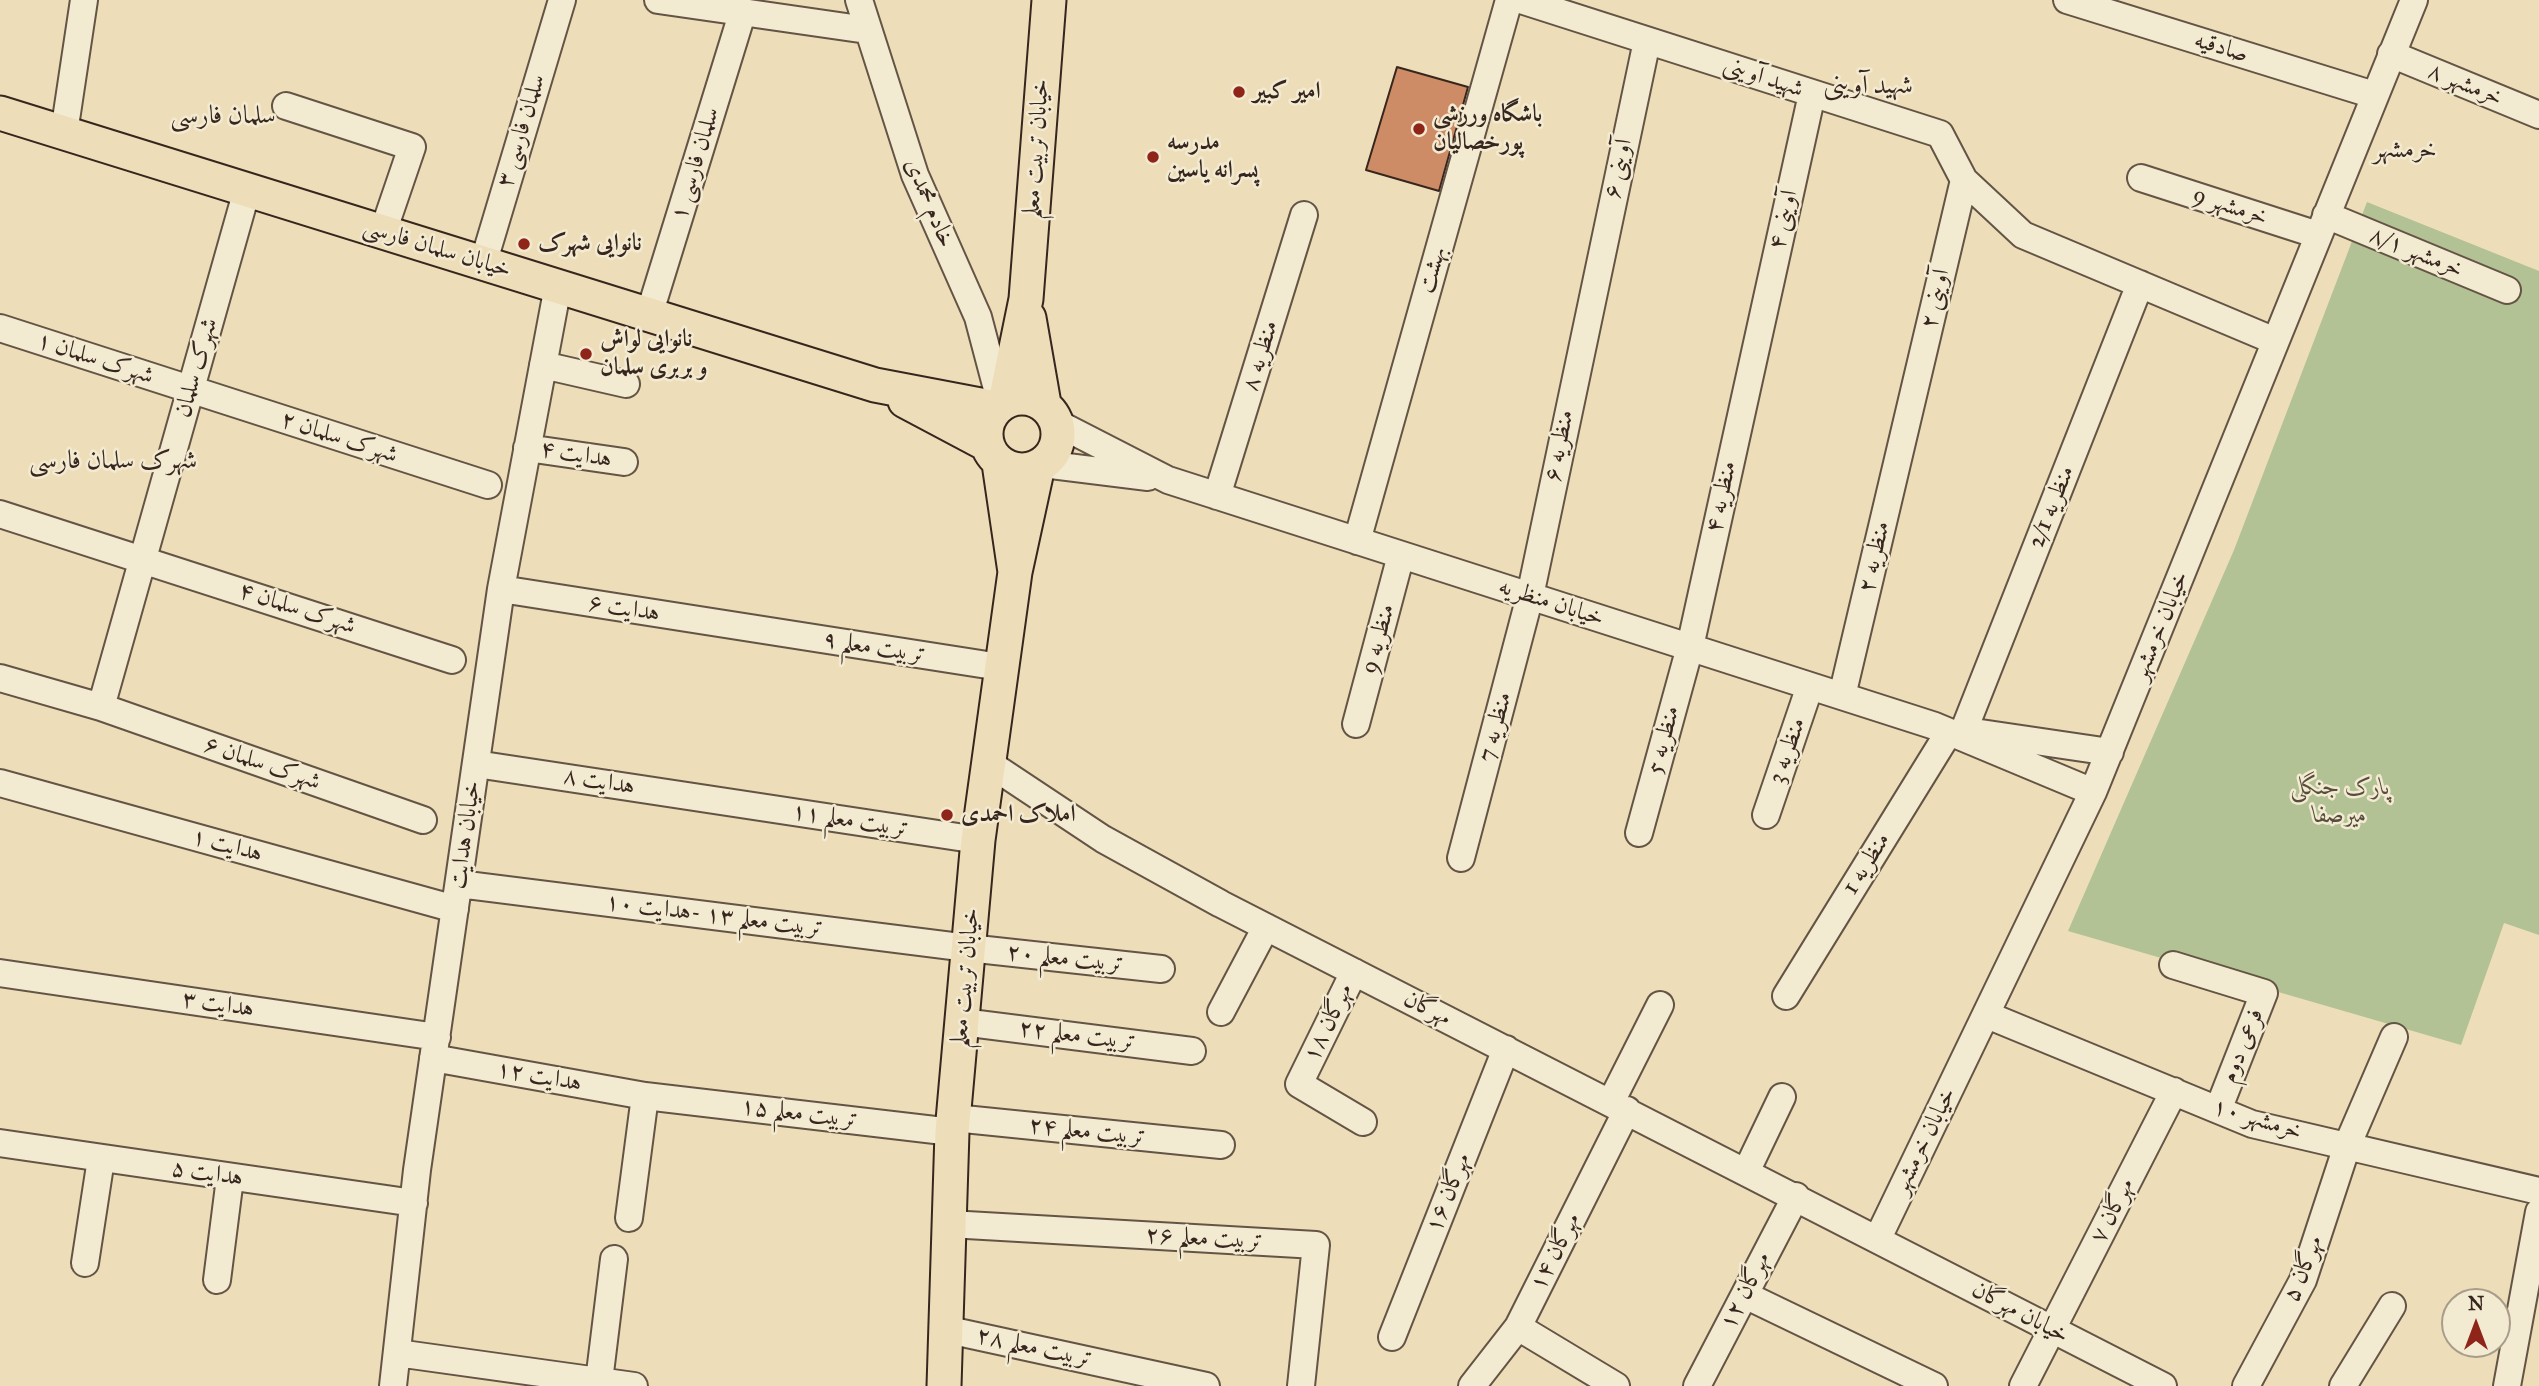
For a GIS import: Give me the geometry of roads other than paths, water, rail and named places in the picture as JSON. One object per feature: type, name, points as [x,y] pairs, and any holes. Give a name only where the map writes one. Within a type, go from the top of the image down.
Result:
[{"type":"main road","name":"خیابان تربیت معلم","points":[[1026,299],[1048,0]]},
{"type":"main road","name":"خیابان سلمان فارسی","points":[[0,113],[875,385]]},
{"type":"main road","points":[[1015,572],[987,422],[1001,404],[1026,299]]},
{"type":"main road","points":[[1015,572],[1040,465],[1056,446],[1026,299]]},
{"type":"main road","points":[[875,385],[1001,404],[1023,397],[1050,414]]},
{"type":"main road","points":[[875,385],[1021,470],[1040,465]]},
{"type":"main road","name":"خیابان تربیت معلم","points":[[944,1386],[953,1125],[968,948],[987,762],[1015,572]]},
{"type":"street","points":[[64,133],[84,0]]},
{"type":"street","name":"سلمان فارسی ۳","points":[[483,264],[562,0]]},
{"type":"street","points":[[658,0],[867,30]]},
{"type":"street","name":"خادم محمدی","points":[[859,0],[915,175],[978,317],[1001,404]]},
{"type":"street","name":"بهشت","points":[[1357,541],[1509,0]]},
{"type":"street","name":"شهید آوینی","points":[[1521,0],[1940,134],[1964,180],[2023,235],[2275,341]]},
{"type":"street","name":"صادقیه","points":[[2067,0],[2374,95]]},
{"type":"street","name":"خیابان خرمشهر","points":[[1878,1238],[2093,792],[2414,0]]},
{"type":"street","name":"سلمان فارسی ۱","points":[[649,315],[742,14]]},
{"type":"street","name":"آوینی ۶","points":[[1591,296],[1647,41]]},
{"type":"street","name":"خرمشهر ۸","points":[[2391,54],[2539,116]]},
{"type":"street","name":"آوینی ۴","points":[[1755,346],[1812,94]]},
{"type":"street","points":[[286,106],[412,147],[383,232]]},
{"type":"street","name":"خرمشهر 9","points":[[2141,178],[2322,225]]},
{"type":"street","name":"آوینی ۲","points":[[1908,418],[1964,180]]},
{"type":"street","name":"شهرک سلمان","points":[[101,707],[247,190]]},
{"type":"street","name":"منظریه ۸","points":[[1217,496],[1304,215]]},
{"type":"street","name":"خرمشهر ۸/۱","points":[[2322,225],[2507,290]]},
{"type":"street","name":"منظریه 2/1","points":[[1949,729],[2140,284]]},
{"type":"street","name":"خیابان هدایت","points":[[393,1386],[435,1048],[501,589],[558,286]]},
{"type":"street","name":"منظریه ۶","points":[[1530,596],[1591,296]]},
{"type":"street","name":"شهرک سلمان ۱","points":[[0,328],[190,390]]},
{"type":"street","name":"منظریه ۴","points":[[1690,647],[1755,346]]},
{"type":"street","points":[[543,365],[626,384]]},
{"type":"street","name":"شهرک سلمان ۲","points":[[190,390],[488,485]]},
{"type":"street","points":[[1050,414],[1168,480]]},
{"type":"street","name":"منظریه ۲","points":[[1843,696],[1908,418]]},
{"type":"street","name":"هدایت ۴","points":[[527,448],[624,462]]},
{"type":"street","points":[[1040,465],[1168,480]]},
{"type":"street","name":"خیابان منظریه","points":[[1168,480],[1949,729]]},
{"type":"street","name":"شهرک سلمان ۴","points":[[0,513],[452,660]]},
{"type":"street","name":"منظریه 9","points":[[1356,724],[1401,555]]},
{"type":"street","name":"هدایت ۶","points":[[501,589],[748,628]]},
{"type":"street","name":"منظریه 7","points":[[1461,858],[1530,596]]},
{"type":"street","name":"تربیت معلم ۹","points":[[748,628],[1000,667]]},
{"type":"street","name":"منظریه 5","points":[[1639,833],[1690,647]]},
{"type":"street","name":"شهرک سلمان ۶","points":[[0,678],[101,707],[423,820]]},
{"type":"street","name":"منظریه 3","points":[[1766,815],[1810,686]]},
{"type":"street","points":[[1949,729],[2110,752]]},
{"type":"street","points":[[1949,729],[2093,792]]},
{"type":"street","name":"منظریه 1","points":[[1786,996],[1949,729]]},
{"type":"street","name":"مهرگان","points":[[987,762],[1103,839],[1266,927],[1878,1238]]},
{"type":"street","name":"هدایت ۸","points":[[476,764],[723,801]]},
{"type":"street","name":"هدایت ۱","points":[[0,783],[457,896]]},
{"type":"street","name":"تربیت معلم ۱۱","points":[[723,801],[978,840]]},
{"type":"street","name":"تربیت معلم ۱۳ -هدایت ۱۰","points":[[457,896],[968,948]]},
{"type":"street","points":[[1221,1012],[1266,927]]},
{"type":"street","name":"تربیت معلم ۲۰","points":[[968,948],[1161,969]]},
{"type":"street","name":"فرعی دوم","points":[[2173,965],[2264,993],[2218,1110]]},
{"type":"street","name":"مهرگان ۱۸","points":[[1354,972],[1300,1084],[1363,1122]]},
{"type":"street","name":"هدایت ۳","points":[[0,973],[435,1048]]},
{"type":"street","name":"مهرگان ۱۴","points":[[1472,1386],[1518,1327],[1619,1106],[1660,1005]]},
{"type":"street","name":"خرمشهر ۱۰","points":[[1987,1015],[2252,1124],[2539,1191]]},
{"type":"street","name":"تربیت معلم ۲۲","points":[[962,1022],[1192,1051]]},
{"type":"street","name":"مهرگان ۵","points":[[2246,1386],[2303,1280],[2347,1146],[2394,1037]]},
{"type":"street","name":"هدایت ۱۲","points":[[435,1048],[645,1096]]},
{"type":"street","name":"مهرگان ۱۶","points":[[1392,1337],[1506,1049]]},
{"type":"street","name":"مهرگان ۷","points":[[2023,1386],[2174,1091]]},
{"type":"street","points":[[629,1218],[645,1096]]},
{"type":"street","name":"تربیت معلم ۱۵","points":[[645,1096],[953,1125]]},
{"type":"street","points":[[1747,1170],[1782,1097]]},
{"type":"street","name":"تربیت معلم ۲۴","points":[[953,1125],[1221,1145]]},
{"type":"street","name":"هدایت ۵","points":[[0,1143],[414,1203]]},
{"type":"street","points":[[85,1263],[101,1159]]},
{"type":"street","points":[[217,1280],[230,1178]]},
{"type":"street","name":"مهرگان ۱۲","points":[[1701,1385],[1796,1196]]},
{"type":"street","points":[[2507,1386],[2539,1212]]},
{"type":"street","name":"تربیت معلم ۲۶","points":[[949,1224],[1316,1245],[1301,1386]]},
{"type":"street","name":"خیابان مهرگان","points":[[1878,1238],[2163,1386]]},
{"type":"street","points":[[599,1381],[614,1259]]},
{"type":"street","points":[[1745,1295],[1934,1386]]},
{"type":"street","points":[[2343,1386],[2392,1306]]},
{"type":"street","points":[[1518,1327],[1616,1386]]},
{"type":"street","name":"تربیت معلم ۲۸","points":[[944,1329],[1172,1382],[1206,1386]]},
{"type":"street","points":[[397,1353],[634,1386]]},
{"type":"place","name":"امیر کبیر","points":[[1239,92]]},
{"type":"place","name":"باشگاه ورزشی پورخصالیان","points":[[1419,129]]},
{"type":"place","name":"مدرسه پسرانه یاسین","points":[[1153,157]]},
{"type":"place","name":"نانوایی شهرک","points":[[524,244]]},
{"type":"place","name":"نانوایی لواش و بربری سلمان","points":[[586,354]]},
{"type":"place","name":"املاک احمدی","points":[[947,815]]},
{"type":"district","name":"شهید آوینی","points":[[1868,87]]},
{"type":"district","name":"سلمان فارسی","points":[[223,117]]},
{"type":"district","name":"خرمشهر","points":[[2405,151]]},
{"type":"district","name":"شهرک سلمان فارسی","points":[[113,462]]},
{"type":"park label","name":"پارک جنگلی میرصفا","points":[[2340,802]]}]
